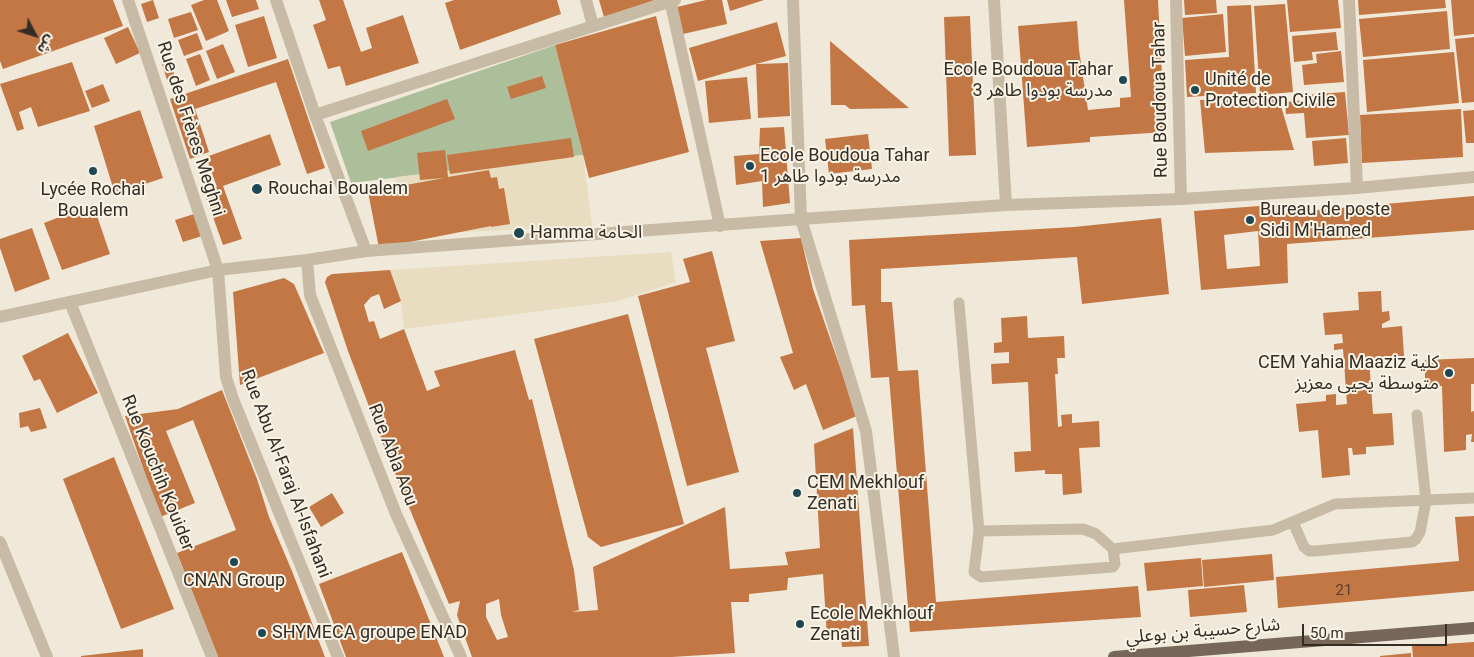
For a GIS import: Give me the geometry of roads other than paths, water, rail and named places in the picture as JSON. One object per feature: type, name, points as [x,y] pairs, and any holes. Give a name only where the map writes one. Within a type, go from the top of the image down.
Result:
[{"type":"main road","name":"شارع حسيبة بن بوعلي","points":[[1114,657],[1474,628]]},
{"type":"street","name":"Rue des Frères Meghni","points":[[128,0],[218,270]]},
{"type":"street","points":[[276,0],[315,116],[366,251]]},
{"type":"street","points":[[586,0],[593,26]]},
{"type":"street","points":[[315,116],[672,0],[720,226]]},
{"type":"street","points":[[793,0],[801,219],[866,431],[894,657]]},
{"type":"street","points":[[994,0],[1006,205]]},
{"type":"street","name":"Rue Boudoua Tahar","points":[[1176,0],[1181,199]]},
{"type":"street","points":[[1349,0],[1357,188]]},
{"type":"street","points":[[0,317],[218,270],[366,251],[1006,205],[1181,199],[1357,188],[1474,177]]},
{"type":"street","name":"Rue Abla Aou","points":[[307,260],[310,295],[396,514],[461,657]]},
{"type":"street","name":"Rue Abu Al-Faraj Al-Isfahani","points":[[218,270],[226,377],[233,399],[338,657]]},
{"type":"street","name":"Rue Kouchih Kouider","points":[[70,302],[212,657]]},
{"type":"street","points":[[0,542],[47,657]]},
{"type":"lane","points":[[959,303],[979,531],[974,572],[981,577],[1113,567],[1115,564],[1113,550],[1096,534],[1083,529],[979,531]]},
{"type":"lane","points":[[1293,522],[1304,547],[1309,551],[1412,542],[1416,539],[1420,532],[1426,501],[1417,415]]},
{"type":"lane","points":[[1113,550],[1273,530],[1335,504],[1474,498]]},
{"type":"place","name":"Ecole Boudoua Tahar 3 مدرسة بودوا طاهر","points":[[1123,80]]},
{"type":"place","name":"Unité de Protection Civile","points":[[1195,90]]},
{"type":"place","name":"Ecole Boudoua Tahar 1 مدرسة بودوا طاهر","points":[[750,166]]},
{"type":"place","name":"Lycée Rochai Boualem","points":[[93,171]]},
{"type":"place","name":"Rouchai Boualem","points":[[257,189]]},
{"type":"place","name":"Bureau de poste Sidi M'Hamed","points":[[1250,220]]},
{"type":"place","name":"Hamma الحامة","points":[[519,233]]},
{"type":"place","name":"CEM Yahia Maaziz كلية متوسطة يحيى معزيز","points":[[1449,373]]},
{"type":"place","name":"CEM Mekhlouf Zenati","points":[[797,493]]},
{"type":"place","name":"CNAN Group","points":[[234,562]]},
{"type":"place","name":"Ecole Mekhlouf Zenati","points":[[800,624]]},
{"type":"place","name":"SHYMECA groupe ENAD","points":[[262,633]]}]
